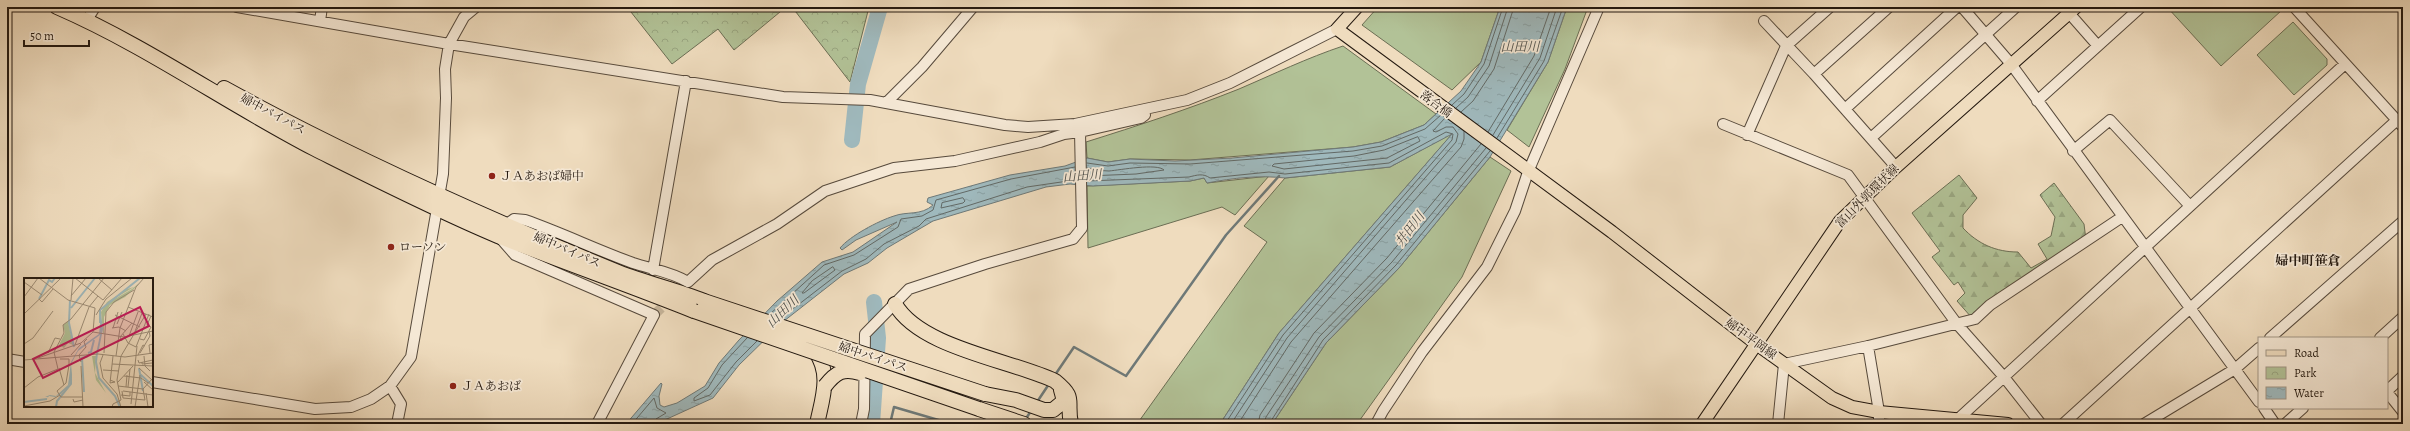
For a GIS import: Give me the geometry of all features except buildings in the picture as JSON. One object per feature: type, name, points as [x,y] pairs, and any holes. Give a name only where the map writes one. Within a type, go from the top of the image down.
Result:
[{"type":"highway","name":"婦中バイパス","points":[[57,7],[88,11],[263,109],[438,203],[502,230],[620,273],[699,306],[815,351],[1024,424]]},
{"type":"highway","name":"婦中バイパス","points":[[699,306],[985,394],[1072,424]]},
{"type":"highway","points":[[891,307],[902,316],[943,340],[1055,381],[1069,392],[1072,424]]},
{"type":"highway","points":[[815,351],[823,364],[825,386],[817,424]]},
{"type":"highway","points":[[825,386],[838,372],[846,370],[893,384],[918,388]]},
{"type":"highway","points":[[985,394],[1016,400],[1044,410],[1053,410],[1064,401],[1062,392],[1055,381]]},
{"type":"main road","points":[[1341,32],[1357,7]]},
{"type":"main road","name":"富山外郭環状線","points":[[1702,424],[1755,343],[1830,234],[1863,198],[1896,167],[2072,10]]},
{"type":"main road","name":"落合橋","points":[[1341,32],[1528,172]]},
{"type":"main road","name":"婦中平岡線","points":[[1528,172],[1612,232],[1755,343],[1832,398],[1879,418],[1957,420],[2008,424]]},
{"type":"street","points":[[237,7],[449,44],[783,97],[870,100],[1028,127],[1075,124],[1150,110],[1187,100],[1230,83],[1341,32]]},
{"type":"street","points":[[320,21],[322,7]]},
{"type":"street","points":[[153,382],[315,409],[351,407],[371,399],[390,386],[410,357],[438,203],[446,152],[445,69],[449,44],[464,17],[476,7]]},
{"type":"street","points":[[886,103],[922,67],[973,7]]},
{"type":"street","points":[[1376,424],[1383,410],[1422,352],[1487,266],[1515,210],[1528,172],[1598,7]]},
{"type":"street","points":[[1747,135],[1786,46],[1830,7]]},
{"type":"street","points":[[1814,74],[1889,7]]},
{"type":"street","points":[[1845,109],[1957,7]]},
{"type":"street","points":[[1962,7],[2011,64],[2073,151],[2258,401]]},
{"type":"street","points":[[1870,138],[2016,7]]},
{"type":"street","points":[[2037,101],[2141,7]]},
{"type":"street","points":[[2063,424],[2190,307],[2400,124],[2294,7]]},
{"type":"street","points":[[2072,10],[2098,46]]},
{"type":"street","points":[[1764,21],[1814,74],[1896,167]]},
{"type":"street","points":[[1957,420],[2345,64]]},
{"type":"street","points":[[653,270],[686,81]]},
{"type":"street","points":[[597,424],[654,315],[515,255],[502,230],[514,219],[525,220],[653,270],[680,277],[688,282],[712,260],[778,224],[824,191],[894,168],[955,161],[1040,142],[1064,134],[1080,134],[1141,118],[1150,110]]},
{"type":"street","points":[[2073,151],[2110,120],[2190,206]]},
{"type":"street","points":[[1723,124],[1848,175],[1863,198],[1957,324],[2004,377],[2041,424]]},
{"type":"street","points":[[861,424],[864,409],[865,334],[910,289],[927,282],[1060,244],[1073,239],[1082,228],[1080,134]]},
{"type":"street","points":[[1778,424],[1784,364],[1868,346],[1975,319],[1990,305],[2122,217]]},
{"type":"street","points":[[2271,337],[2403,221]]},
{"type":"street","points":[[2381,337],[2403,317]]},
{"type":"street","points":[[1868,346],[1879,418]]},
{"type":"street","points":[[2144,424],[2235,369],[2258,349]]},
{"type":"street","points":[[7,359],[24,362]]},
{"type":"street","points":[[2388,391],[2403,376]]},
{"type":"street","points":[[390,386],[400,404],[398,424]]},
{"type":"street","points":[[2388,393],[2403,412]]},
{"type":"street","points":[[2265,409],[2275,424]]},
{"type":"street","points":[[2285,424],[2301,409]]},
{"type":"green space","points":[[627,7],[786,7],[734,50],[718,29],[672,64]]},
{"type":"green space","points":[[792,7],[869,7],[850,82]]},
{"type":"green space","points":[[1378,7],[1500,7],[1481,62],[1452,90],[1362,25]]},
{"type":"green space","points":[[1567,7],[1588,7],[1565,69],[1529,147],[1507,130],[1548,62]]},
{"type":"green space","points":[[2167,7],[2280,7],[2282,10],[2221,66]]},
{"type":"green space","points":[[2293,22],[2327,59],[2327,65],[2294,95],[2257,55]]},
{"type":"green space","points":[[1343,46],[1436,114],[1424,125],[1381,142],[1353,147],[1190,160],[1130,159],[1108,162],[1087,158],[1086,142],[1239,89]]},
{"type":"green space","points":[[1453,133],[1279,333],[1220,424],[1137,424],[1267,242],[1244,226],[1285,178],[1390,167]]},
{"type":"green space","points":[[1490,157],[1511,171],[1462,277],[1357,424],[1272,424],[1326,343],[1399,268]]},
{"type":"green space","points":[[1959,175],[1977,198],[1963,215],[1963,228],[1981,243],[1995,249],[2018,252],[2031,268],[2047,259],[2038,244],[2051,236],[2055,217],[2040,195],[2054,183],[2084,224],[2086,240],[1972,318],[1957,301],[1965,293],[1958,282],[1954,285],[1932,257],[1940,251],[1912,213]]},
{"type":"green space","points":[[1269,176],[1235,215],[1222,207],[1088,248],[1087,186],[1190,181],[1204,178],[1207,183]]},
{"type":"water","name":"山田川","points":[[1500,7],[1567,7],[1548,62],[1490,157],[1399,268],[1326,343],[1272,424],[1220,424],[1279,333],[1452,134],[1390,167],[1285,178],[1246,178],[1207,183],[1204,178],[1190,181],[1093,186],[1070,184],[1046,187],[933,221],[887,248],[868,263],[844,274],[784,321],[739,365],[713,398],[656,424],[626,424],[661,383],[659,396],[660,405],[664,407],[677,403],[705,386],[719,363],[739,340],[777,301],[822,262],[853,252],[897,222],[856,240],[842,250],[840,248],[857,234],[887,218],[924,211],[933,205],[927,202],[928,198],[1010,175],[1065,166],[1087,158],[1108,162],[1130,159],[1175,161],[1232,158],[1353,147],[1381,142],[1424,125],[1461,91],[1481,62]]},
{"type":"waterway","points":[[852,140],[858,84],[880,7]]},
{"type":"waterway","points":[[1055,375],[1074,347],[1126,376],[1226,235],[1279,176]]},
{"type":"waterway","name":"山田川","points":[[872,424],[878,338],[874,302]]},
{"type":"waterway","points":[[1037,402],[1049,384]]},
{"type":"waterway","points":[[890,424],[894,407],[952,424]]},
{"type":"waterway","points":[[1025,420],[1031,411]]},
{"type":"tunnel","points":[[654,315],[688,282]]},
{"type":"place","name":"ＪＡあおば婦中","points":[[492,176]]},
{"type":"place","name":"ローソン","points":[[391,247]]},
{"type":"place","name":"ＪＡあおば","points":[[453,386]]},
{"type":"district","name":"婦中町笹倉","points":[[2308,260]]},
{"type":"water label","name":"井田川","points":[[1409,229]]}]
